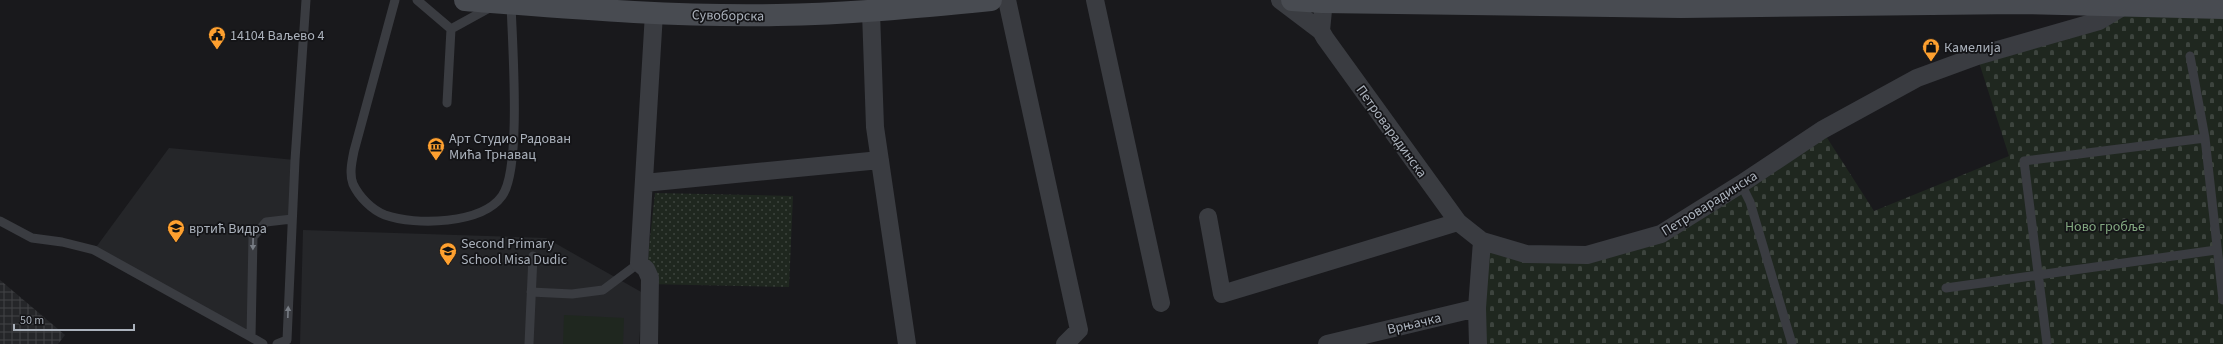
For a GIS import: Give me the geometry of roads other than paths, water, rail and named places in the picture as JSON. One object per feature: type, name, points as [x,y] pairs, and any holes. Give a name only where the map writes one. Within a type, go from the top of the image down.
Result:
[{"type":"main road","name":"Сувоборска","points":[[465,0],[775,16],[871,12],[933,3],[991,0]]},
{"type":"main road","points":[[1292,0],[2019,3],[2223,8]]},
{"type":"street","points":[[1006,0],[1079,330],[1065,344]]},
{"type":"street","points":[[1095,0],[1161,303]]},
{"type":"street","name":"Петроварадинска","points":[[1280,0],[1321,31],[1458,222],[1482,241],[1526,254],[1587,255],[1661,234],[1741,184],[1827,127],[1917,78],[1978,56],[2100,21],[2124,6]]},
{"type":"street","points":[[1321,31],[1323,1]]},
{"type":"street","points":[[641,8],[644,183],[639,263],[646,269],[650,278],[649,344]]},
{"type":"street","points":[[871,12],[875,127],[907,344]]},
{"type":"street","points":[[644,183],[880,160]]},
{"type":"street","points":[[1208,217],[1222,294],[1458,222]]},
{"type":"street","points":[[1478,344],[1477,308],[1482,241]]},
{"type":"street","name":"Врњачка","points":[[1327,344],[1477,308]]},
{"type":"lane","points":[[277,344],[287,340],[292,219],[306,0]]},
{"type":"lane","points":[[395,0],[354,151],[351,169],[353,183],[370,206],[385,215],[429,221],[471,217],[488,208],[502,196],[510,180],[514,127],[505,1],[451,29]]},
{"type":"lane","points":[[417,0],[451,29]]},
{"type":"lane","points":[[447,103],[451,29]]},
{"type":"lane","points":[[2190,56],[2205,138],[2216,250],[2222,280],[2223,300]]},
{"type":"lane","points":[[2047,344],[2024,161],[2205,138]]},
{"type":"lane","points":[[1741,184],[1750,202],[1792,344]]},
{"type":"lane","points":[[251,337],[253,237],[266,222],[292,219]]},
{"type":"lane","points":[[0,221],[32,238],[62,242],[94,250],[263,344]]},
{"type":"lane","points":[[1946,288],[2216,250]]},
{"type":"lane","points":[[529,344],[533,256]]},
{"type":"lane","points":[[531,292],[572,294],[603,290],[639,263]]},
{"type":"place","name":"14104 Ваљево 4","points":[[217,50]]},
{"type":"place","name":"Камелија","points":[[1931,62]]},
{"type":"place","name":"Арт Студио Радован Мића Трнавац","points":[[436,161]]},
{"type":"place","name":"вртић Видра","points":[[176,243]]},
{"type":"place","name":"Second Primary School Misa Dudic","points":[[448,266]]},
{"type":"park label","name":"Ново гробље","points":[[2105,226]]}]
